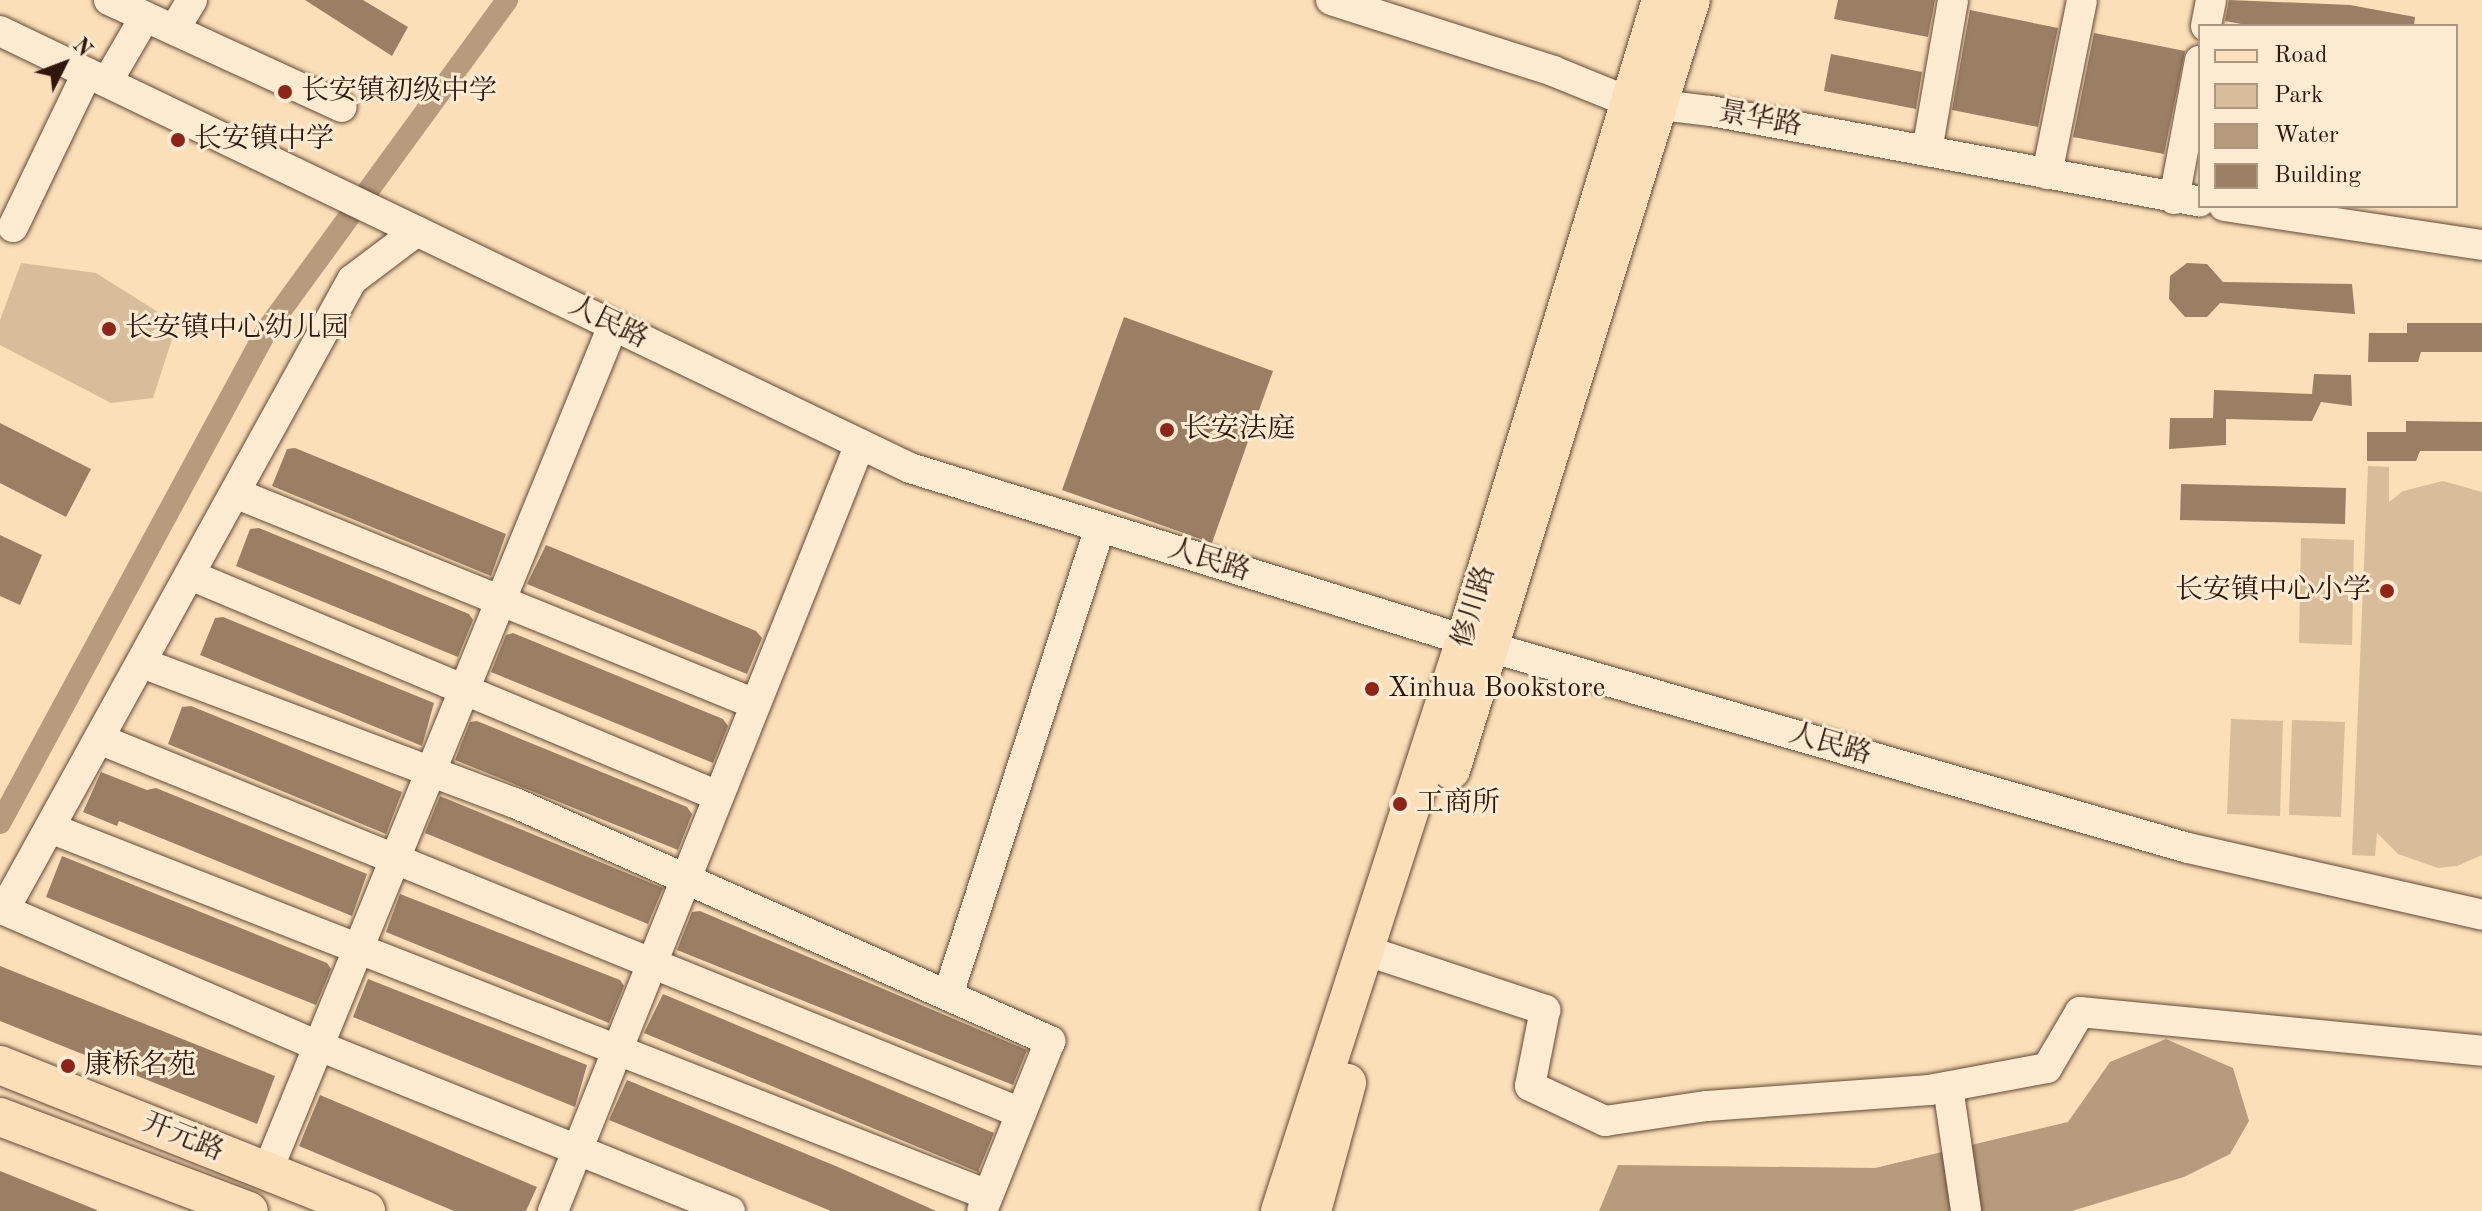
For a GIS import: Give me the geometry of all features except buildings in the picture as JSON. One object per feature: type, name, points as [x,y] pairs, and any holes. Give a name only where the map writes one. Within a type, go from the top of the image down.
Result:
[{"type":"main road","name":"修川路","points":[[1280,1211],[1378,954],[1478,644],[1642,103],[1661,0]]},
{"type":"main road","name":"修川路","points":[[1642,103],[1691,0]]},
{"type":"main road","name":"修川路","points":[[1312,1211],[1378,954]]},
{"type":"main road","name":"开元路","points":[[0,1065],[366,1211]]},
{"type":"main road","name":"开元路","points":[[0,1117],[249,1211]]},
{"type":"street","points":[[174,30],[192,0]]},
{"type":"street","name":"景华路","points":[[1331,0],[1642,103],[1927,151],[2187,200]]},
{"type":"street","points":[[1927,151],[1953,0]]},
{"type":"street","points":[[2047,174],[2082,0]]},
{"type":"street","points":[[2206,24],[2211,0]]},
{"type":"street","points":[[13,227],[97,78],[126,6],[342,107]]},
{"type":"street","name":"人民路","points":[[0,31],[910,468],[1478,644],[2188,848],[2482,915]]},
{"type":"street","points":[[2187,200],[2198,82]]},
{"type":"street","points":[[2237,208],[2482,245]]},
{"type":"street","points":[[411,228],[352,280],[4,910],[576,1153],[730,1211]]},
{"type":"street","points":[[267,1172],[613,326]]},
{"type":"street","points":[[553,1211],[716,795],[860,444]]},
{"type":"street","points":[[235,493],[753,703]]},
{"type":"street","points":[[948,995],[1100,527]]},
{"type":"street","points":[[190,575],[716,795]]},
{"type":"street","points":[[50,828],[616,1050],[985,1203],[1050,1041],[684,878],[431,771],[142,663]]},
{"type":"street","points":[[99,739],[1021,1113]]},
{"type":"street","points":[[1378,954],[1545,1010],[1530,1086],[1605,1121],[1948,1087],[2047,1068],[2080,1012],[2482,1051]]},
{"type":"street","points":[[1948,1087],[1966,1211]]},
{"type":"green space","points":[[21,263],[96,273],[177,324],[153,398],[111,403],[0,345],[0,320]]},
{"type":"green space","points":[[2368,466],[2389,467],[2389,502],[2403,491],[2443,481],[2482,492],[2482,855],[2457,866],[2438,868],[2398,854],[2377,833],[2375,856],[2352,855]]},
{"type":"green space","points":[[2301,538],[2354,540],[2352,645],[2299,643]]},
{"type":"green space","points":[[2231,719],[2283,721],[2280,816],[2227,814]]},
{"type":"green space","points":[[2292,720],[2345,722],[2341,817],[2289,815]]},
{"type":"water","points":[[2166,1039],[2233,1068],[2249,1121],[2230,1154],[2184,1177],[2072,1211],[1599,1211],[1618,1165],[1875,1168],[2068,1122],[2110,1062]]},
{"type":"waterway","points":[[0,823],[268,328],[507,0]]},
{"type":"place","name":"长安镇初级中学","points":[[285,92]]},
{"type":"place","name":"长安镇中学","points":[[178,140]]},
{"type":"place","name":"长安镇中心幼儿园","points":[[109,329]]},
{"type":"place","name":"长安法庭","points":[[1167,430]]},
{"type":"place","name":"长安镇中心小学","points":[[2387,591]]},
{"type":"place","name":"Xinhua Bookstore","points":[[1372,689]]},
{"type":"place","name":"工商所","points":[[1400,804]]},
{"type":"place","name":"康桥名苑","points":[[68,1066]]}]
